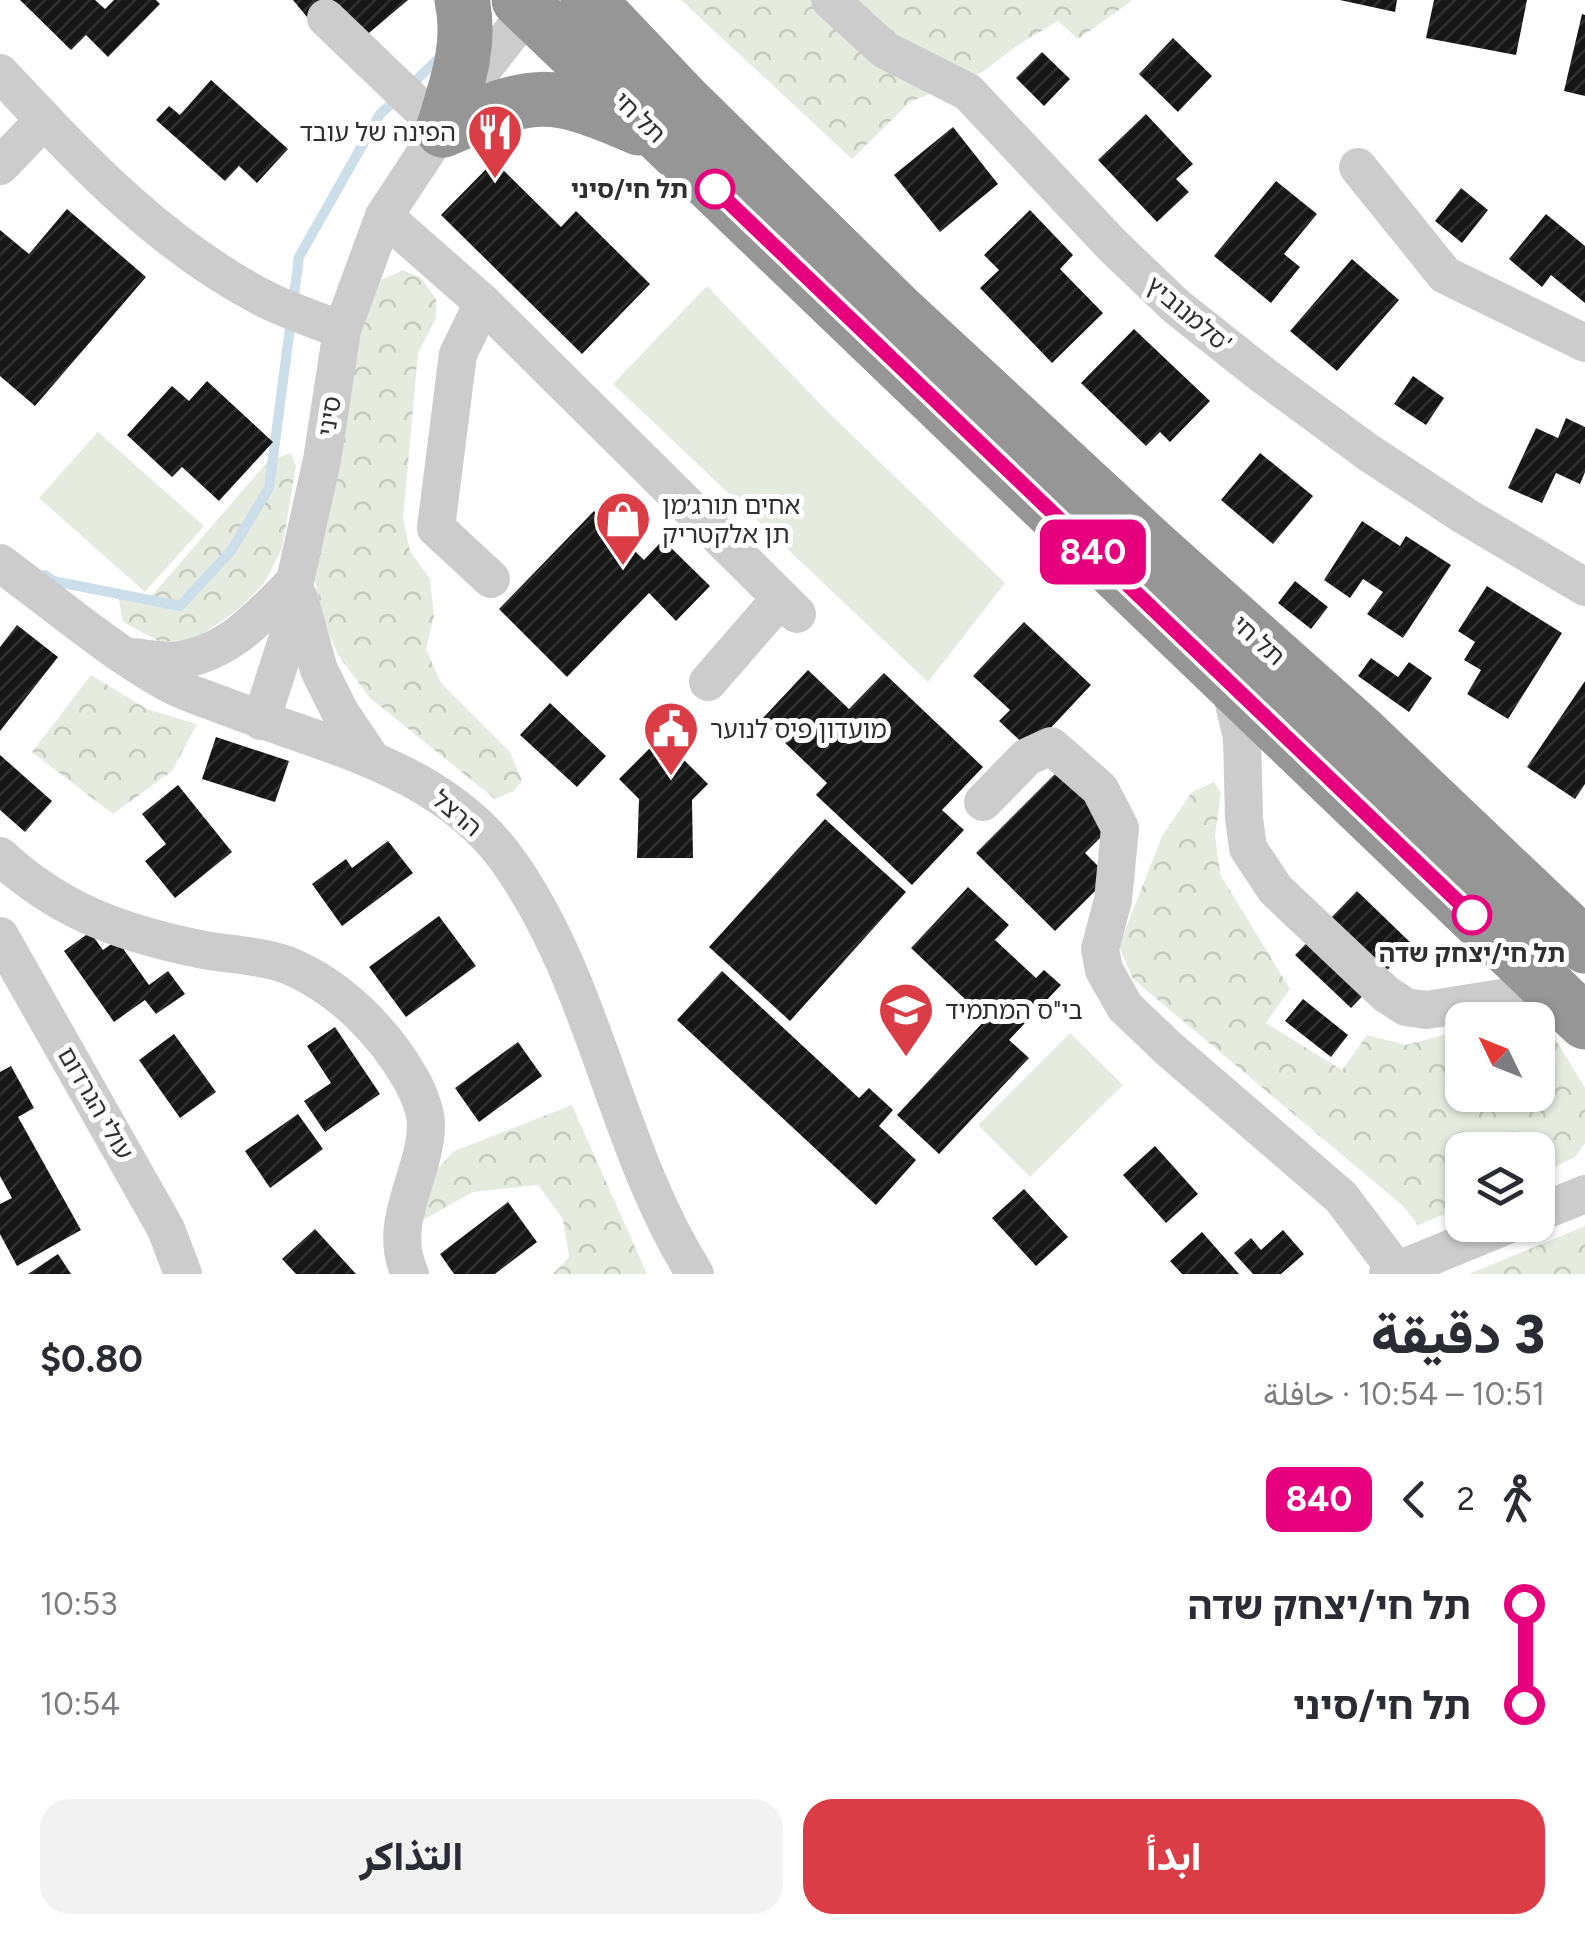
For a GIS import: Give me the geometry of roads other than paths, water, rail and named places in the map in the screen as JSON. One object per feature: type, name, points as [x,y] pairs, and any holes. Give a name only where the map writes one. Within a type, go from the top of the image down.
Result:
[{"type":"highway","points":[[443,130],[465,47],[462,0]]},
{"type":"highway","name":"תל חי","points":[[550,7],[662,138],[1571,1009]]},
{"type":"highway","name":"תל חי","points":[[550,7],[684,101],[898,311],[1345,718],[1585,946]]},
{"type":"highway","points":[[443,130],[521,99],[549,98],[589,106],[662,138]]},
{"type":"street","name":"סלמנוביץ'","points":[[830,0],[885,50],[968,92],[1113,246],[1177,308],[1248,364],[1385,463],[1585,588]]},
{"type":"street","name":"סיני","points":[[261,721],[288,637],[294,581],[322,460],[342,330],[384,216],[469,87],[550,7]]},
{"type":"street","points":[[326,18],[443,130]]},
{"type":"street","points":[[0,73],[126,204],[223,276],[266,300],[342,330]]},
{"type":"street","points":[[0,166],[44,120]]},
{"type":"street","points":[[1358,167],[1445,275],[1585,343]]},
{"type":"street","points":[[384,216],[483,303],[789,606],[708,682]]},
{"type":"street","points":[[483,303],[458,354],[436,528],[491,579]]},
{"type":"street","name":"הרצל","points":[[0,564],[168,684],[370,758],[416,780],[458,811],[507,859],[570,971],[643,1169],[695,1274]]},
{"type":"street","points":[[128,657],[177,660],[217,649],[257,621],[294,581]]},
{"type":"street","points":[[294,581],[319,670],[370,758]]},
{"type":"street","points":[[1229,683],[1242,738],[1248,848],[1275,889],[1344,955],[1406,1007],[1448,1009],[1516,995],[1571,1009]]},
{"type":"street","points":[[983,802],[1027,756],[1051,746],[1100,789],[1120,828],[1113,900],[1100,949],[1104,970],[1125,1006],[1340,1197],[1392,1272],[1466,1242]]},
{"type":"street","points":[[0,856],[72,910],[178,944],[290,966],[331,988],[378,1032],[411,1078],[427,1124],[401,1230],[410,1274]]},
{"type":"street","name":"עולי הגרדום","points":[[0,936],[166,1229],[183,1274]]},
{"type":"street","points":[[1555,1206],[1585,1194]]},
{"type":"waterway","points":[[409,87],[440,57]]},
{"type":"waterway","points":[[293,303],[299,257],[380,114],[397,99]]},
{"type":"waterway","points":[[45,575],[53,581],[180,606],[231,551],[269,488],[291,320]]},
{"type":"place","name":"הפינה של עובד","points":[[495,181]]},
{"type":"place","name":"תל חי/סיני","points":[[715,189]]},
{"type":"place","name":"אחים תורג׳מן תן אלקטריק","points":[[623,568]]},
{"type":"place","name":"מועדון פיס לנוער","points":[[671,778]]},
{"type":"place","name":"תל חי/יצחק שדה","points":[[1472,915]]},
{"type":"place","name":"בי\"ס המתמיד","points":[[906,1059]]}]
